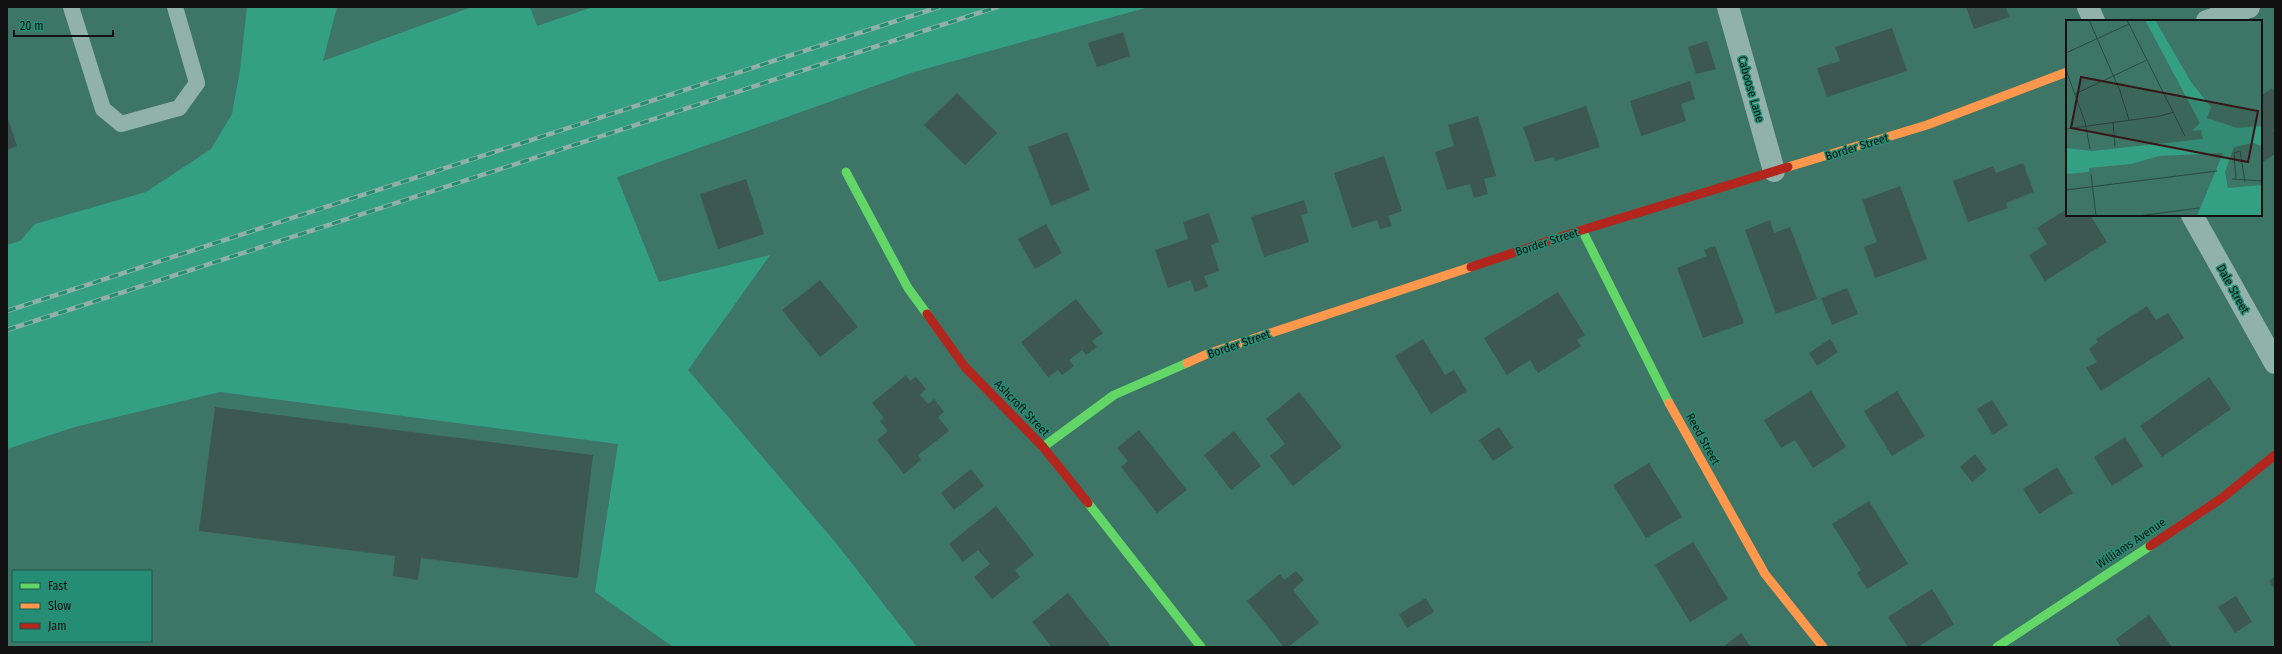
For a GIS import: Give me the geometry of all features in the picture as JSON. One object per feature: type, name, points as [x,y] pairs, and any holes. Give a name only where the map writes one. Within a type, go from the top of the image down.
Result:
[{"type":"street","name":"Caboose Lane","points":[[1728,7],[1774,171]]},
{"type":"street","points":[[2088,7],[2094,20]]},
{"type":"street","points":[[2210,20],[2249,7]]},
{"type":"street","name":"Border Street","points":[[1043,447],[1114,395],[1208,354],[1582,230],[1774,171],[1852,149],[1927,124],[2066,72]]},
{"type":"street","name":"Ashcroft Street","points":[[846,172],[908,288],[965,367],[1043,447],[1201,647]]},
{"type":"street","name":"Dale Street","points":[[2193,216],[2275,363]]},
{"type":"street","name":"Reed Street","points":[[1582,230],[1658,383],[1765,574],[1823,647]]},
{"type":"street","name":"Williams Avenue","points":[[1997,647],[2222,498],[2275,455]]},
{"type":"lane","points":[[71,7],[103,110],[121,124],[178,108],[197,83],[175,7]]},
{"type":"green space","points":[[247,7],[337,7],[323,61],[472,7],[530,7],[537,26],[593,7],[1149,7],[914,72],[617,177],[659,282],[770,255],[688,370],[836,543],[917,647],[673,647],[595,592],[618,444],[220,392],[75,427],[7,449],[7,245],[20,241],[35,224],[146,192],[211,149],[232,114],[240,70]]},
{"type":"building","points":[[1966,7],[2006,7],[2009,17],[1974,29]]},
{"type":"building","points":[[1892,28],[1907,71],[1827,97],[1817,68],[1840,61],[1835,47]]},
{"type":"building","points":[[1123,32],[1130,56],[1097,67],[1088,43]]},
{"type":"building","points":[[1707,41],[1716,69],[1696,74],[1688,47]]},
{"type":"building","points":[[1690,81],[1695,99],[1681,104],[1686,121],[1641,136],[1630,101]]},
{"type":"building","points":[[2272,88],[2275,92],[2275,129],[2273,130],[2275,133],[2275,154],[2262,162],[2262,95]]},
{"type":"building","points":[[957,93],[997,133],[965,165],[924,125]]},
{"type":"building","points":[[1586,106],[1600,147],[1555,161],[1554,157],[1535,162],[1523,127]]},
{"type":"building","points":[[7,116],[17,146],[7,150]]},
{"type":"building","points":[[1478,116],[1496,176],[1484,179],[1488,194],[1474,198],[1470,184],[1447,190],[1435,152],[1454,146],[1448,125]]},
{"type":"building","points":[[1067,132],[1090,190],[1051,206],[1028,147]]},
{"type":"building","points":[[1384,156],[1402,211],[1388,216],[1392,226],[1380,229],[1377,220],[1352,228],[1334,173]]},
{"type":"building","points":[[2023,163],[2034,192],[2006,203],[2008,208],[1968,222],[1953,181],[1993,166],[1996,173]]},
{"type":"building","points":[[746,179],[764,234],[718,249],[700,194]]},
{"type":"building","points":[[1900,186],[1927,259],[1875,278],[1864,247],[1877,242],[1862,200]]},
{"type":"building","points":[[1304,200],[1308,213],[1301,215],[1309,242],[1264,257],[1251,217]]},
{"type":"building","points":[[2066,210],[2066,216],[2091,216],[2107,242],[2045,281],[2029,255],[2047,244],[2037,228]]},
{"type":"building","points":[[1209,213],[1219,242],[1211,245],[1219,271],[1204,276],[1208,287],[1195,292],[1191,280],[1168,288],[1155,250],[1188,239],[1183,222]]},
{"type":"building","points":[[1770,220],[1774,233],[1790,227],[1817,299],[1776,314],[1745,230]]},
{"type":"building","points":[[1046,224],[1062,253],[1035,269],[1018,239]]},
{"type":"building","points":[[1715,246],[1744,323],[1703,338],[1677,268],[1707,256],[1704,250]]},
{"type":"building","points":[[820,280],[858,327],[820,357],[782,310]]},
{"type":"building","points":[[1847,288],[1858,314],[1832,325],[1821,298]]},
{"type":"building","points":[[1558,292],[1585,335],[1577,340],[1581,346],[1538,373],[1530,360],[1507,375],[1484,338]]},
{"type":"building","points":[[1076,299],[1103,333],[1092,341],[1097,347],[1086,355],[1082,350],[1069,360],[1074,366],[1062,375],[1058,370],[1048,377],[1021,342]]},
{"type":"building","points":[[2147,306],[2156,320],[2168,313],[2184,338],[2101,391],[2086,368],[2097,362],[2089,349],[2098,342],[2096,339]]},
{"type":"building","points":[[1423,339],[1445,375],[1454,370],[1467,391],[1431,414],[1395,356]]},
{"type":"building","points":[[1830,339],[1838,352],[1817,366],[1809,353]]},
{"type":"building","points":[[906,375],[910,381],[916,377],[926,389],[920,395],[928,404],[934,399],[944,412],[938,417],[949,431],[918,455],[921,460],[904,474],[877,440],[888,431],[880,421],[884,418],[872,403]]},
{"type":"building","points":[[2209,377],[2231,409],[2162,457],[2140,426]]},
{"type":"building","points":[[1811,391],[1846,447],[1813,468],[1795,440],[1781,448],[1764,420]]},
{"type":"building","points":[[1897,391],[1925,436],[1892,456],[1864,411]]},
{"type":"building","points":[[1299,392],[1342,447],[1293,486],[1270,456],[1285,444],[1266,419]]},
{"type":"building","points":[[1992,400],[2008,425],[1993,435],[1977,409]]},
{"type":"building","points":[[215,407],[593,455],[578,578],[421,558],[418,580],[393,576],[395,556],[199,531]]},
{"type":"building","points":[[1499,427],[1513,448],[1493,461],[1479,440]]},
{"type":"building","points":[[1139,430],[1187,490],[1157,513],[1121,467],[1128,461],[1117,448]]},
{"type":"building","points":[[1234,431],[1261,466],[1231,490],[1204,455]]},
{"type":"building","points":[[2125,437],[2143,466],[2112,486],[2094,457]]},
{"type":"building","points":[[1975,454],[1987,470],[1972,482],[1960,467]]},
{"type":"building","points":[[1649,463],[1682,517],[1646,538],[1613,485]]},
{"type":"building","points":[[2057,467],[2073,493],[2039,514],[2023,489]]},
{"type":"building","points":[[971,469],[984,486],[954,510],[941,493]]},
{"type":"building","points":[[1869,501],[1908,564],[1867,589],[1857,573],[1861,570],[1832,524]]},
{"type":"building","points":[[996,506],[1034,555],[1015,570],[1020,577],[992,599],[974,577],[990,564],[978,550],[963,562],[949,544]]},
{"type":"building","points":[[1693,542],[1728,599],[1690,622],[1655,565]]},
{"type":"building","points":[[1296,571],[1304,580],[1293,590],[1319,623],[1288,647],[1284,647],[1247,601],[1280,574],[1284,580]]},
{"type":"building","points":[[2275,577],[2275,590],[2269,581]]},
{"type":"building","points":[[1932,589],[1954,624],[1918,647],[1908,647],[1888,617]]},
{"type":"building","points":[[1068,593],[1110,645],[1107,647],[1052,647],[1032,622]]},
{"type":"building","points":[[2236,596],[2252,622],[2235,633],[2218,607]]},
{"type":"building","points":[[1426,598],[1434,612],[1407,628],[1399,614]]},
{"type":"building","points":[[2149,615],[2172,647],[2121,647],[2116,639]]},
{"type":"building","points":[[1741,633],[1751,647],[1723,647]]},
{"type":"railway","points":[[7,311],[939,7]]},
{"type":"railway","points":[[7,330],[997,7]]},
{"type":"traffic: fast","points":[[846,172],[908,288],[927,314]]},
{"type":"traffic: fast","points":[[1582,230],[1669,403]]},
{"type":"traffic: fast","points":[[1043,447],[1114,395],[1187,363]]},
{"type":"traffic: fast","points":[[1088,503],[1201,647]]},
{"type":"traffic: fast","points":[[1997,647],[2150,546]]},
{"type":"traffic: slow","points":[[1788,167],[1927,125],[2066,72]]},
{"type":"traffic: slow","points":[[1187,363],[1207,354],[1471,267]]},
{"type":"traffic: slow","points":[[1669,403],[1765,574],[1823,647]]},
{"type":"traffic: jam","points":[[1471,267],[1582,230],[1788,167]]},
{"type":"traffic: jam","points":[[927,314],[965,367],[1043,447],[1088,503]]},
{"type":"traffic: jam","points":[[2150,546],[2222,498],[2275,455]]}]
